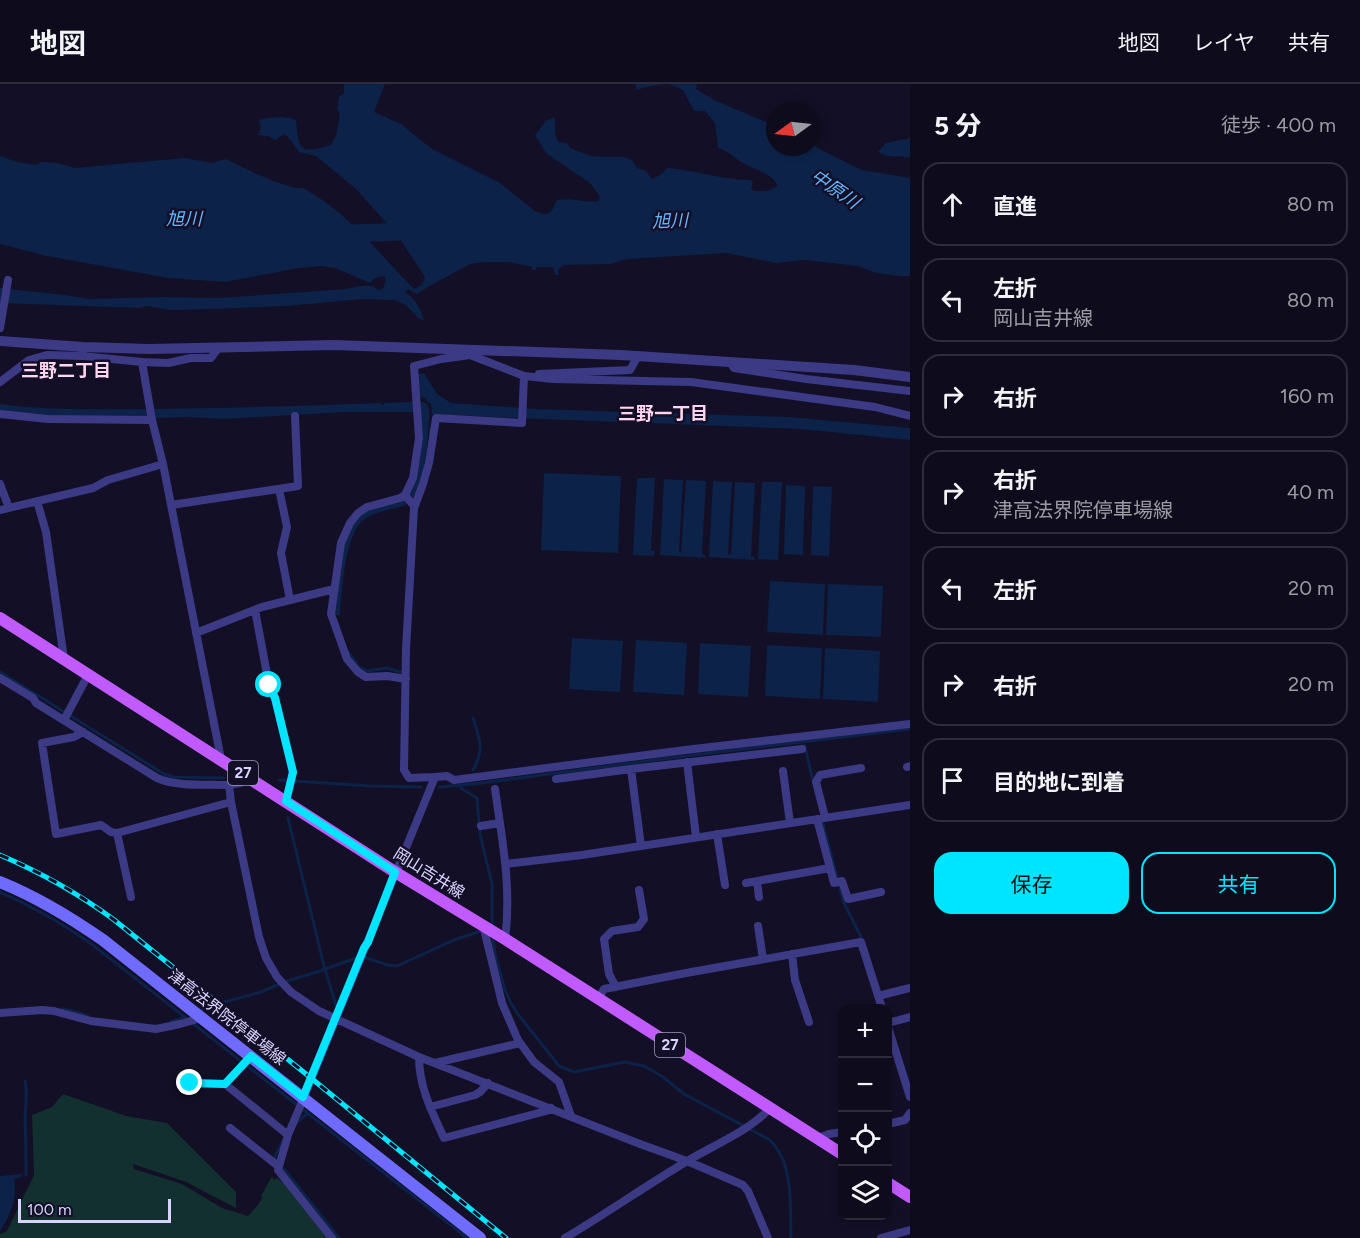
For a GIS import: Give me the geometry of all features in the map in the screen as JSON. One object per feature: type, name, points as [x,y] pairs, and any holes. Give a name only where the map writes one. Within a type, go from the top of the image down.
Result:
[{"type":"main road","name":"岡山吉井線","points":[[0,618],[484,929],[502,937],[838,1151]]},
{"type":"main road","name":"津高法界院停車場線","points":[[0,882],[74,919],[103,940],[247,1061],[480,1238]]},
{"type":"main road","points":[[892,1186],[910,1197]]},
{"type":"street","points":[[8,280],[1,341],[82,351],[142,362],[168,363],[191,358],[208,359],[219,347]]},
{"type":"street","points":[[0,382],[29,360],[47,355],[82,351],[334,345],[471,353],[638,356],[854,369],[910,377]]},
{"type":"street","points":[[406,679],[387,676],[366,677],[358,672],[347,659],[331,614],[341,543],[350,523],[367,507],[405,495],[413,478],[419,438],[414,366],[471,353],[524,376],[553,379],[691,382],[874,407],[910,416]]},
{"type":"street","points":[[524,376],[630,370],[638,356]]},
{"type":"street","points":[[142,362],[149,407],[163,464],[221,759]]},
{"type":"street","points":[[730,362],[734,368],[910,391]]},
{"type":"street","points":[[524,376],[522,423],[435,418],[429,463],[414,506],[406,649],[404,770],[409,778],[447,776],[454,780],[685,750],[775,746],[802,748]]},
{"type":"street","points":[[0,414],[48,419],[152,419]]},
{"type":"street","points":[[171,505],[298,486],[295,416]]},
{"type":"street","points":[[0,484],[4,509],[93,488],[108,480],[163,464]]},
{"type":"street","points":[[279,489],[287,527],[281,553],[290,600]]},
{"type":"street","points":[[405,495],[414,506]]},
{"type":"street","points":[[38,501],[46,532],[64,659]]},
{"type":"street","points":[[196,633],[255,610],[334,590]]},
{"type":"street","points":[[255,610],[269,685],[275,698],[293,772],[286,801]]},
{"type":"street","points":[[64,719],[88,675]]},
{"type":"street","points":[[0,678],[157,778],[165,781],[229,785],[240,783],[248,777]]},
{"type":"street","points":[[556,779],[687,762],[910,724]]},
{"type":"street","points":[[83,732],[74,737],[42,743],[56,834],[101,825],[117,833],[231,802]]},
{"type":"street","points":[[687,762],[696,837]]},
{"type":"street","points":[[861,768],[820,775],[816,782],[821,818],[834,883],[842,881],[848,898],[881,892]]},
{"type":"street","points":[[631,769],[641,846]]},
{"type":"street","points":[[783,771],[790,823]]},
{"type":"street","points":[[333,1238],[283,1177],[278,1166],[288,1135],[435,777]]},
{"type":"street","points":[[229,785],[259,937],[266,958],[282,983],[291,992],[319,1011],[420,1057],[743,1185],[748,1191],[768,1238]]},
{"type":"street","points":[[495,789],[506,864],[507,925],[502,937]]},
{"type":"street","points":[[506,864],[910,807]]},
{"type":"street","points":[[481,826],[500,824]]},
{"type":"street","points":[[117,833],[130,897]]},
{"type":"street","points":[[717,834],[725,885]]},
{"type":"street","points":[[746,883],[830,868]]},
{"type":"street","points":[[757,881],[759,897]]},
{"type":"street","points":[[616,987],[609,974],[604,939],[612,932],[638,927],[644,919],[639,890]]},
{"type":"street","points":[[758,926],[763,959]]},
{"type":"street","points":[[484,929],[502,1003],[520,1043],[534,1062],[559,1082],[571,1116]]},
{"type":"street","points":[[598,999],[604,989],[861,942],[881,1004]]},
{"type":"street","points":[[792,954],[795,980],[809,1022]]},
{"type":"street","points":[[880,996],[910,988]]},
{"type":"street","points":[[0,1013],[54,1011],[92,1021],[156,1029],[195,1017]]},
{"type":"street","points":[[892,1022],[910,1017]]},
{"type":"street","points":[[435,1063],[520,1043]]},
{"type":"street","points":[[892,1051],[910,1097]]},
{"type":"street","points":[[420,1057],[419,1068],[423,1085],[444,1138],[551,1108]]},
{"type":"street","points":[[225,1084],[247,1061]]},
{"type":"street","points":[[190,1083],[225,1084],[288,1135]]},
{"type":"street","points":[[430,1107],[475,1095],[488,1083]]},
{"type":"street","points":[[565,1238],[687,1161],[746,1127],[770,1108]]},
{"type":"street","points":[[892,1124],[905,1120],[910,1113]]},
{"type":"street","points":[[230,1128],[278,1166]]},
{"type":"street","points":[[818,1138],[838,1133]]},
{"type":"street","points":[[881,1238],[910,1230]]},
{"type":"green space","points":[[63,1094],[126,1116],[167,1123],[236,1192],[236,1208],[186,1182],[133,1164],[134,1169],[182,1184],[222,1208],[248,1216],[258,1205],[272,1176],[274,1180],[277,1178],[286,1185],[330,1238],[0,1238],[0,1234],[7,1231],[34,1175],[32,1115],[52,1107]]},
{"type":"water","name":"旭川","points":[[344,84],[385,84],[374,112],[401,124],[432,149],[500,183],[535,211],[543,214],[552,210],[557,200],[598,201],[600,197],[591,184],[546,153],[535,135],[546,121],[555,117],[555,133],[558,142],[567,143],[570,148],[591,156],[624,157],[632,160],[637,168],[646,171],[652,179],[662,174],[667,168],[751,180],[753,183],[751,188],[754,191],[767,191],[778,186],[767,174],[718,148],[715,123],[705,111],[694,111],[683,90],[668,84],[697,84],[696,89],[714,100],[766,122],[766,156],[820,156],[820,149],[862,170],[910,178],[910,276],[876,273],[858,266],[805,260],[776,263],[726,253],[622,260],[610,264],[564,265],[559,270],[559,275],[555,275],[553,267],[537,267],[532,270],[532,267],[509,262],[485,262],[470,264],[417,294],[408,289],[405,292],[417,304],[424,320],[418,318],[406,305],[395,300],[363,299],[286,306],[169,310],[147,306],[139,308],[0,303],[0,288],[90,299],[220,298],[347,289],[359,286],[373,286],[378,290],[383,288],[386,281],[385,277],[381,276],[370,283],[335,268],[321,266],[225,282],[168,278],[47,256],[0,244],[0,156],[17,162],[37,165],[41,162],[57,163],[75,168],[184,158],[213,163],[225,159],[276,182],[303,188],[319,197],[360,232],[414,289],[422,285],[425,277],[398,236],[356,189],[316,156],[299,152],[284,134],[275,140],[268,136],[258,135],[261,128],[259,120],[287,117],[296,120],[298,138],[303,148],[312,149],[331,145],[336,136],[340,114],[337,109],[339,96],[344,93]]},
{"type":"water","points":[[635,84],[668,84],[637,90]]},
{"type":"water","points":[[910,138],[910,158],[878,152],[886,143]]},
{"type":"water","points":[[424,373],[437,394],[451,403],[536,409],[789,417],[910,428],[910,440],[801,429],[432,414],[431,403],[426,400],[427,398],[418,397],[418,376]]},
{"type":"water","points":[[418,401],[427,405],[429,413],[426,452],[418,487],[414,497],[407,504],[373,515],[359,524],[346,559],[340,615],[334,615],[339,574],[342,570],[340,569],[342,547],[359,514],[403,499],[411,487],[418,412],[345,412],[223,419],[59,417],[0,412],[0,404],[57,409],[151,409],[381,403],[384,405],[384,403]]},
{"type":"water","points":[[544,473],[621,476],[618,553],[541,550]]},
{"type":"water","points":[[637,478],[655,478],[651,551],[655,551],[654,556],[633,555]]},
{"type":"water","points":[[664,479],[683,480],[679,552],[681,553],[686,480],[706,481],[702,554],[705,558],[660,555]]},
{"type":"water","points":[[713,481],[732,482],[728,554],[731,555],[735,482],[755,483],[751,556],[755,557],[754,560],[709,557]]},
{"type":"water","points":[[762,482],[782,482],[778,560],[758,559]]},
{"type":"water","points":[[786,485],[805,486],[803,555],[784,554]]},
{"type":"water","points":[[813,486],[832,487],[829,556],[811,555]]},
{"type":"water","points":[[770,581],[825,584],[823,635],[767,632]]},
{"type":"water","points":[[828,584],[883,586],[881,637],[826,635]]},
{"type":"water","points":[[572,638],[623,641],[620,692],[569,689]]},
{"type":"water","points":[[636,640],[687,643],[684,695],[633,692]]},
{"type":"water","points":[[700,643],[751,646],[748,697],[698,694]]},
{"type":"water","points":[[767,645],[822,648],[820,699],[765,696]]},
{"type":"water","points":[[825,648],[880,651],[878,702],[823,699]]},
{"type":"water","points":[[22,1174],[14,1180],[15,1193],[12,1206],[0,1231],[0,1176]]},
{"type":"waterway","name":"旭川","points":[[337,234],[417,231]]},
{"type":"waterway","points":[[348,652],[359,667],[367,671],[387,668],[401,672]]},
{"type":"waterway","points":[[0,672],[164,774],[174,777],[224,778]]},
{"type":"waterway","points":[[473,718],[480,750],[473,770]]},
{"type":"waterway","points":[[439,787],[910,729]]},
{"type":"waterway","points":[[804,742],[813,781]]},
{"type":"waterway","points":[[279,780],[421,787]]},
{"type":"waterway","points":[[459,785],[477,798],[480,834],[492,884],[492,925]]},
{"type":"waterway","points":[[288,818],[325,970],[336,1005]]},
{"type":"waterway","points":[[822,820],[837,877]]},
{"type":"waterway","points":[[839,884],[844,903],[863,941]]},
{"type":"waterway","points":[[0,892],[49,916],[94,946],[467,1238]]},
{"type":"waterway","points":[[199,1011],[258,993],[356,958],[366,958],[397,966],[454,940],[484,930]]},
{"type":"waterway","points":[[493,938],[495,954],[510,1001],[559,1066],[574,1072],[625,1062],[644,1066],[663,1077],[684,1094],[770,1140],[778,1150],[787,1173],[791,1238]]},
{"type":"waterway","points":[[62,1009],[88,1016]]},
{"type":"waterway","points":[[171,1022],[185,1017]]},
{"type":"waterway","points":[[25,1081],[26,1175]]},
{"type":"waterway","points":[[296,1123],[308,1113]]},
{"type":"waterway","points":[[275,1159],[283,1141]]},
{"type":"waterway","points":[[284,1169],[339,1238]]},
{"type":"railway","points":[[0,855],[58,884],[113,919],[506,1238]]},
{"type":"district","name":"三野二丁目","points":[[66,371]]},
{"type":"district","name":"三野一丁目","points":[[663,414]]},
{"type":"route","points":[[190,1083],[225,1084],[251,1056],[303,1097],[395,872],[286,801],[293,772],[275,698],[269,685]]},
{"type":"water label","name":"中原川","points":[[835,189]]}]
